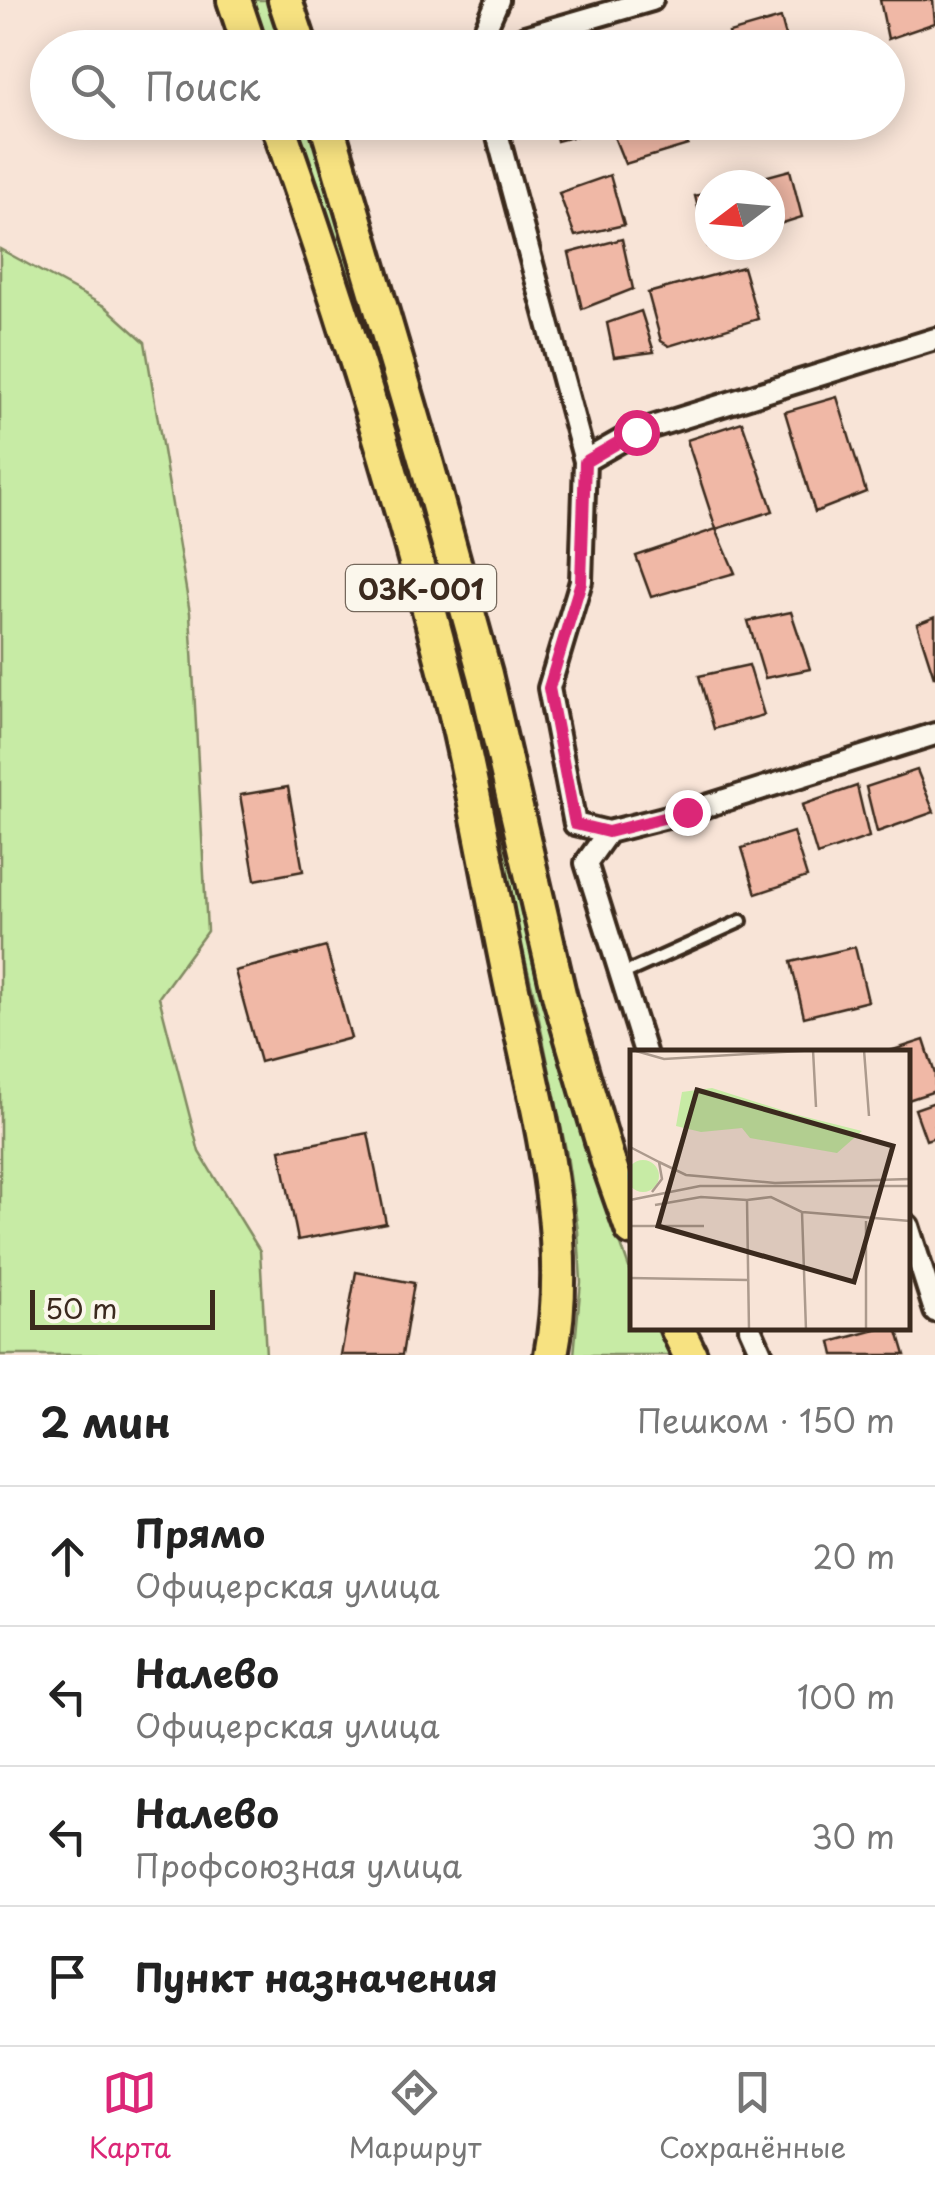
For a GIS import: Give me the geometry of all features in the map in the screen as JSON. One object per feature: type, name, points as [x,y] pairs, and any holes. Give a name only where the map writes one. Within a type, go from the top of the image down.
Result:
[{"type":"main road","points":[[234,0],[244,30]]},
{"type":"main road","points":[[285,0],[294,30]]},
{"type":"main road","name":"03К-001","points":[[283,140],[381,447],[449,688],[550,1180],[560,1266],[551,1355]]},
{"type":"main road","name":"03К-001","points":[[331,140],[428,465],[485,674],[560,998],[630,1222]]},
{"type":"main road","points":[[678,1330],[690,1355]]},
{"type":"street","points":[[486,30],[498,0]]},
{"type":"street","points":[[549,30],[652,0]]},
{"type":"street","points":[[499,140],[585,462],[581,582],[549,688],[575,824],[608,832],[687,812],[935,734]]},
{"type":"street","points":[[585,462],[636,432],[935,339]]},
{"type":"street","points":[[608,832],[586,863],[644,1050]]},
{"type":"street","points":[[910,1232],[935,1311]]},
{"type":"street","points":[[751,1330],[762,1355]]},
{"type":"lane","points":[[620,975],[741,921]]},
{"type":"green space","points":[[251,0],[266,0],[277,30],[261,30]]},
{"type":"green space","points":[[298,140],[313,140],[425,517],[545,1000],[589,1153],[630,1270],[630,1330],[657,1330],[670,1355],[574,1355],[581,1282],[567,1155],[534,995],[414,517]]},
{"type":"green space","points":[[0,249],[106,307],[145,342],[190,613],[207,931],[159,997],[199,1152],[260,1251],[266,1355],[0,1355]]},
{"type":"building","points":[[880,0],[933,0],[935,23],[905,33],[905,30],[886,30]]},
{"type":"building","points":[[781,18],[784,30],[739,30]]},
{"type":"building","points":[[615,140],[686,140],[688,145],[625,164]]},
{"type":"building","points":[[790,170],[802,217],[785,222],[785,171]]},
{"type":"building","points":[[610,175],[624,225],[575,236],[559,193]]},
{"type":"building","points":[[622,239],[633,289],[582,309],[569,253]]},
{"type":"building","points":[[743,267],[758,319],[669,346],[661,341],[648,293]]},
{"type":"building","points":[[641,311],[654,352],[614,357],[607,323]]},
{"type":"building","points":[[837,397],[866,492],[815,512],[785,412]]},
{"type":"building","points":[[742,422],[773,511],[716,529],[687,440]]},
{"type":"building","points":[[716,529],[735,573],[651,597],[636,556]]},
{"type":"building","points":[[791,612],[810,669],[765,678],[748,621]]},
{"type":"building","points":[[935,617],[935,677],[934,677],[917,624]]},
{"type":"building","points":[[749,665],[764,715],[714,729],[699,676]]},
{"type":"building","points":[[917,770],[934,812],[877,832],[866,787]]},
{"type":"building","points":[[857,786],[869,837],[817,855],[802,805]]},
{"type":"building","points":[[288,787],[303,871],[255,880],[240,795]]},
{"type":"building","points":[[793,832],[807,877],[756,894],[742,848]]},
{"type":"building","points":[[326,947],[351,1038],[260,1062],[235,971]]},
{"type":"building","points":[[855,947],[868,1001],[804,1017],[791,962]]},
{"type":"building","points":[[924,1040],[935,1074],[935,1091],[910,1099],[910,1050],[893,1050]]},
{"type":"building","points":[[935,1102],[935,1137],[926,1140],[915,1109]]},
{"type":"building","points":[[368,1133],[386,1223],[298,1240],[280,1150]]},
{"type":"building","points":[[356,1272],[414,1283],[402,1355],[341,1355]]},
{"type":"building","points":[[876,1330],[898,1330],[905,1355],[834,1355],[831,1342]]},
{"type":"route","points":[[636,432],[585,462],[581,582],[549,688],[575,824],[608,832],[687,812]]}]
